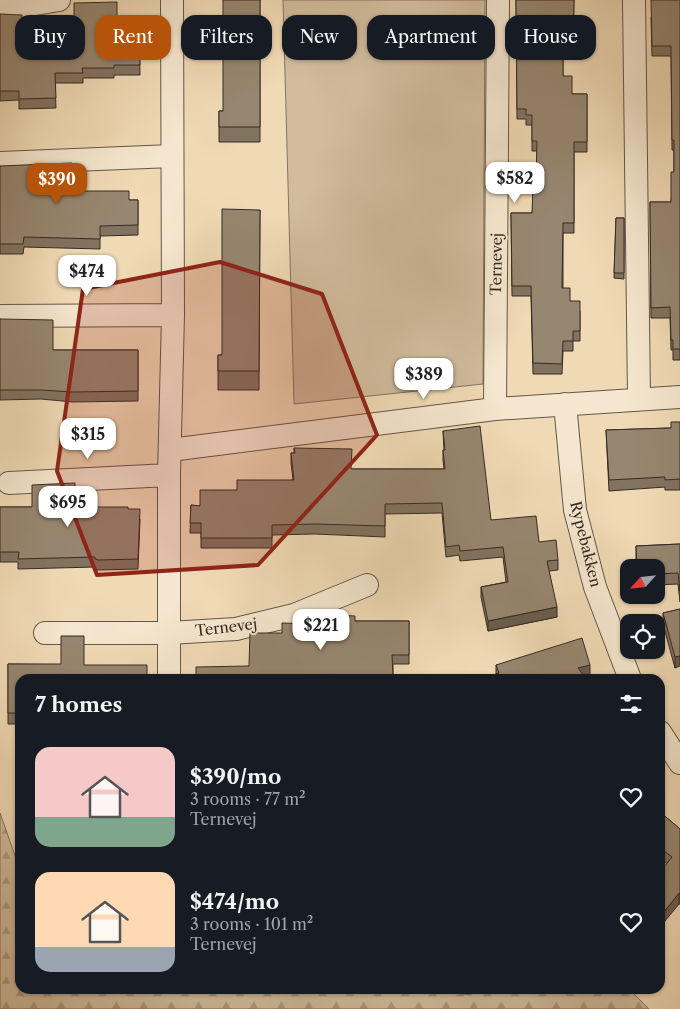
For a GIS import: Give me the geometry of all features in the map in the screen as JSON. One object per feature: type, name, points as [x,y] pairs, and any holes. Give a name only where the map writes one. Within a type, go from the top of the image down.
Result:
[{"type":"street","points":[[0,10],[59,0]]},
{"type":"street","points":[[169,674],[169,475],[174,315],[172,0]]},
{"type":"street","name":"Ternevej","points":[[495,408],[498,0]]},
{"type":"street","points":[[634,0],[639,398]]},
{"type":"street","points":[[0,163],[172,156]]},
{"type":"street","points":[[0,316],[174,315]]},
{"type":"street","points":[[170,450],[495,408],[680,397]]},
{"type":"street","name":"Rypebakken","points":[[566,404],[575,510],[595,587],[628,674]]},
{"type":"street","points":[[9,483],[169,475]]},
{"type":"street","name":"Ternevej","points":[[45,633],[169,633],[236,629],[294,615],[367,584]]},
{"type":"street","points":[[665,740],[680,763]]},
{"type":"highlighted area","points":[[220,262],[322,294],[377,435],[258,565],[97,575],[57,471],[83,289]]},
{"type":"green space","points":[[283,0],[485,0],[485,15],[367,15],[367,60],[485,60],[483,384],[294,404],[285,60],[357,60],[357,15],[283,15]]},
{"type":"green space","points":[[0,813],[15,856],[15,994],[634,994],[649,1009],[0,1009]]},
{"type":"building","points":[[223,0],[260,0],[260,15],[223,15]]},
{"type":"building","points":[[516,0],[574,0],[574,15],[516,15]]},
{"type":"building","points":[[651,0],[680,0],[680,349],[673,349],[670,307],[651,308],[650,202],[671,202],[671,172],[674,172],[674,140],[672,140],[671,46],[652,46]]},
{"type":"building","points":[[117,2],[117,15],[95,15],[95,60],[140,60],[140,65],[114,65],[114,68],[82,68],[83,73],[55,73],[56,98],[19,99],[19,91],[0,91],[0,14],[22,15],[15,15],[15,60],[85,60],[85,15],[74,15],[74,3]]},
{"type":"building","points":[[223,60],[260,60],[260,127],[219,127],[219,111],[223,111]]},
{"type":"building","points":[[517,60],[563,60],[563,76],[572,76],[572,94],[587,94],[587,142],[574,142],[574,223],[563,223],[562,288],[570,288],[570,301],[580,301],[580,331],[573,331],[573,341],[563,341],[562,364],[533,363],[531,286],[512,286],[511,213],[532,213],[533,184],[536,184],[537,141],[532,141],[532,115],[526,115],[526,109],[517,109]]},
{"type":"building","points":[[72,163],[72,191],[129,191],[129,200],[138,200],[138,225],[100,226],[100,239],[24,237],[23,244],[0,244],[0,166]]},
{"type":"building","points":[[222,209],[260,210],[259,371],[218,371],[218,355],[222,355]]},
{"type":"building","points":[[616,218],[624,218],[624,273],[614,273]]},
{"type":"building","points":[[0,319],[53,320],[53,350],[138,350],[138,391],[0,390]]},
{"type":"building","points":[[671,422],[680,422],[680,479],[665,480],[665,477],[609,480],[606,430],[671,428]]},
{"type":"building","points":[[480,426],[491,520],[536,516],[539,542],[556,540],[558,560],[547,561],[557,607],[488,621],[481,587],[508,582],[503,547],[460,551],[459,545],[446,547],[442,503],[385,504],[385,526],[272,525],[272,538],[201,538],[201,523],[190,523],[191,505],[200,506],[200,490],[237,490],[237,480],[294,480],[291,453],[295,453],[294,448],[352,449],[351,469],[445,469],[443,431]]},
{"type":"building","points":[[75,483],[75,507],[128,507],[128,509],[140,509],[138,559],[98,560],[95,557],[18,559],[19,552],[0,552],[0,507],[32,507],[32,485]]},
{"type":"building","points":[[680,544],[680,591],[678,573],[665,574],[665,559],[637,559],[636,546]]},
{"type":"building","points":[[680,609],[680,656],[675,657],[665,614],[663,613]]},
{"type":"building","points":[[313,614],[355,616],[355,621],[409,621],[409,655],[392,655],[393,674],[196,674],[196,667],[249,666],[250,633],[282,633],[282,623],[313,624]]},
{"type":"building","points":[[61,636],[84,636],[84,665],[147,665],[147,674],[15,674],[15,713],[8,713],[8,664],[61,664]]},
{"type":"building","points":[[582,638],[590,665],[578,668],[582,674],[496,674],[499,673],[496,665]]},
{"type":"building","points":[[665,816],[680,829],[680,894],[665,911],[665,866],[672,857],[665,852]]}]
